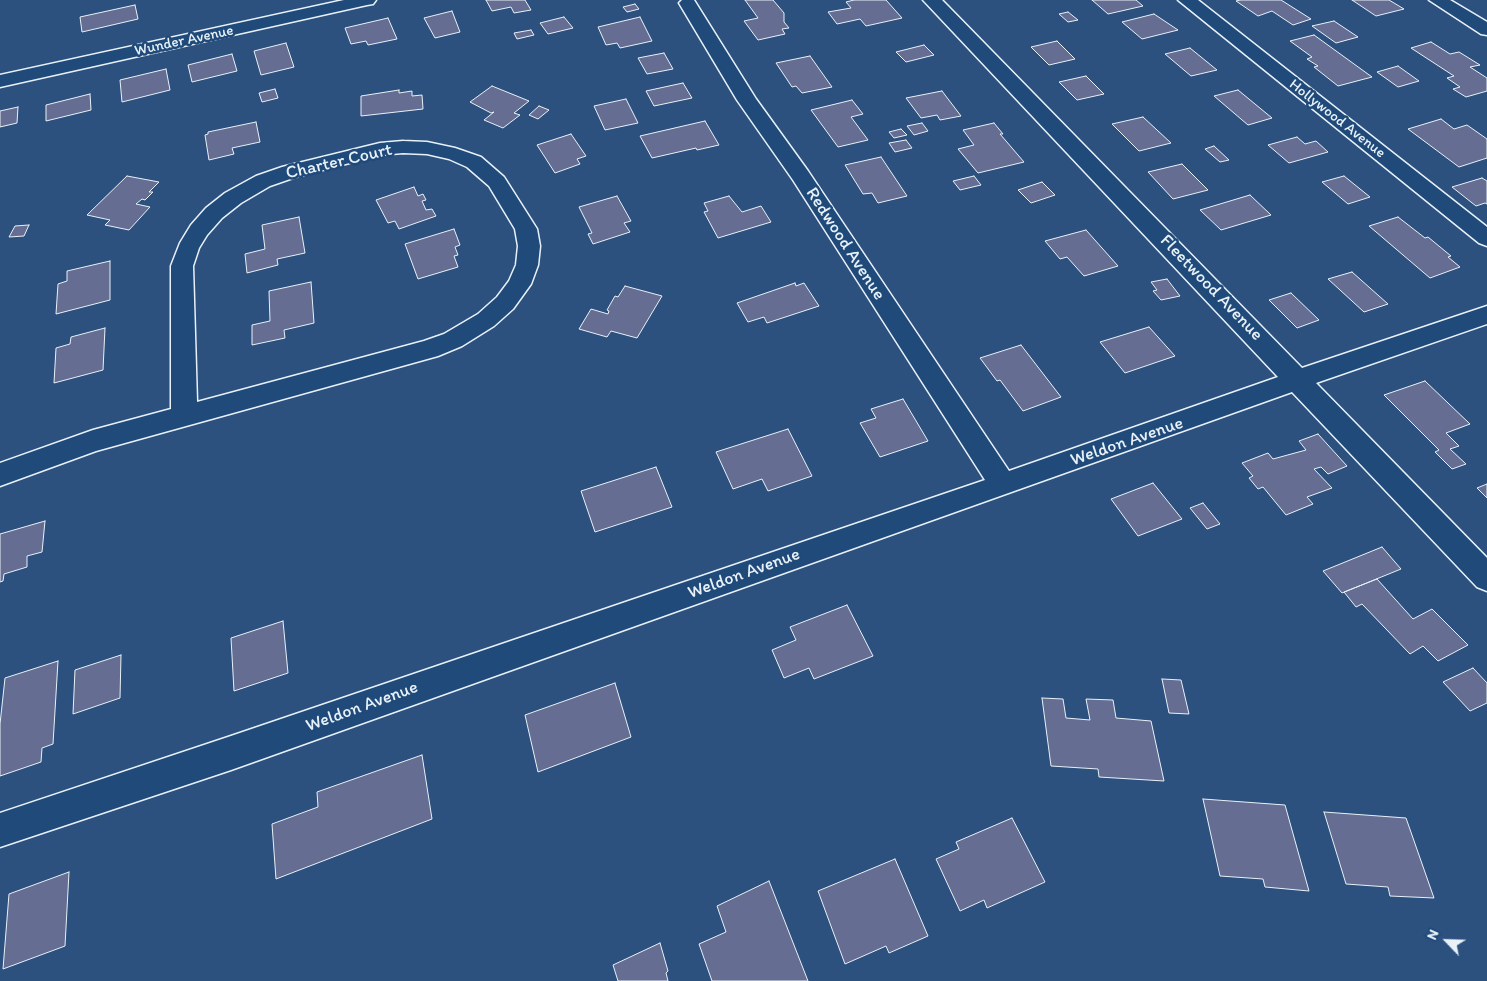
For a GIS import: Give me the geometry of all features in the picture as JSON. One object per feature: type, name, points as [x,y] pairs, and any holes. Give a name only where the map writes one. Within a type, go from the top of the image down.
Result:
[{"type":"street","name":"Wunder Avenue","points":[[0,81],[367,0]]},
{"type":"street","name":"Fleetwood Avenue","points":[[932,0],[1487,578]]},
{"type":"street","name":"Hollywood Avenue","points":[[1187,0],[1487,238]]},
{"type":"street","points":[[1438,0],[1487,30]]},
{"type":"street","name":"Redwood Avenue","points":[[688,3],[747,100],[795,168],[1004,486]]},
{"type":"street","name":"Charter Court","points":[[0,475],[93,441],[429,349],[453,340],[486,320],[505,303],[519,284],[527,265],[530,246],[526,229],[497,182],[474,162],[456,154],[427,148],[403,147],[380,149],[289,172],[233,198],[214,213],[199,230],[188,248],[182,266],[184,415]]},
{"type":"street","name":"Weldon Avenue","points":[[0,830],[231,753],[817,548],[1004,486],[1487,314]]},
{"type":"building","points":[[486,0],[525,0],[531,10],[514,13],[511,7],[492,11]]},
{"type":"building","points":[[745,0],[773,0],[784,13],[784,22],[789,28],[782,29],[785,34],[758,40],[744,21],[758,18]]},
{"type":"building","points":[[854,0],[886,0],[902,18],[866,26],[860,19],[837,24],[828,12],[851,8],[846,2]]},
{"type":"building","points":[[1092,0],[1136,0],[1143,6],[1108,14]]},
{"type":"building","points":[[1281,0],[1311,19],[1293,25],[1272,11],[1258,16],[1236,1]]},
{"type":"building","points":[[1352,0],[1389,0],[1404,9],[1376,16]]},
{"type":"building","points":[[635,4],[639,9],[627,12],[623,7]]},
{"type":"building","points":[[135,5],[138,19],[82,32],[80,17]]},
{"type":"building","points":[[452,11],[460,32],[435,38],[424,18]]},
{"type":"building","points":[[1068,12],[1078,20],[1068,22],[1059,14]]},
{"type":"building","points":[[1154,14],[1178,30],[1142,39],[1122,22]]},
{"type":"building","points":[[564,17],[573,28],[548,34],[540,23]]},
{"type":"building","points":[[640,17],[652,41],[620,48],[617,43],[606,45],[598,27]]},
{"type":"building","points":[[388,18],[397,39],[368,45],[366,41],[351,44],[345,28]]},
{"type":"building","points":[[1334,21],[1358,37],[1336,43],[1312,26]]},
{"type":"building","points":[[531,30],[534,35],[517,39],[514,33]]},
{"type":"building","points":[[1314,35],[1372,77],[1338,86],[1314,67],[1318,66],[1307,59],[1312,57],[1290,41]]},
{"type":"building","points":[[1057,41],[1075,59],[1049,65],[1031,47]]},
{"type":"building","points":[[1431,42],[1450,54],[1459,52],[1480,65],[1470,67],[1487,78],[1487,91],[1466,97],[1453,89],[1460,87],[1447,78],[1454,76],[1411,48]]},
{"type":"building","points":[[286,43],[294,67],[261,75],[254,51]]},
{"type":"building","points":[[924,45],[934,55],[906,62],[896,52]]},
{"type":"building","points":[[1190,48],[1217,70],[1191,76],[1165,54]]},
{"type":"building","points":[[664,53],[673,69],[647,74],[638,58]]},
{"type":"building","points":[[232,54],[237,71],[192,82],[188,65]]},
{"type":"building","points":[[810,56],[832,87],[802,93],[796,86],[792,87],[776,63]]},
{"type":"building","points":[[1398,66],[1419,81],[1398,87],[1377,72]]},
{"type":"building","points":[[166,69],[170,90],[122,102],[120,80]]},
{"type":"building","points":[[1086,76],[1104,94],[1077,100],[1059,82]]},
{"type":"building","points":[[683,83],[692,98],[654,106],[646,91]]},
{"type":"building","points":[[492,86],[529,101],[514,113],[520,115],[503,128],[484,120],[494,112],[491,113],[470,102]]},
{"type":"building","points":[[275,89],[278,98],[262,102],[259,93]]},
{"type":"building","points":[[399,90],[399,93],[412,91],[412,96],[422,95],[423,109],[361,116],[361,96]]},
{"type":"building","points":[[1238,90],[1272,118],[1248,125],[1214,96]]},
{"type":"building","points":[[942,91],[961,116],[940,120],[937,115],[921,118],[906,98]]},
{"type":"building","points":[[90,94],[91,110],[46,121],[46,105]]},
{"type":"building","points":[[626,99],[638,123],[605,130],[594,106]]},
{"type":"building","points":[[852,100],[863,114],[851,117],[868,140],[838,147],[811,110]]},
{"type":"building","points":[[539,106],[549,110],[538,119],[529,115]]},
{"type":"building","points":[[18,107],[17,123],[0,127],[0,111]]},
{"type":"building","points":[[1143,117],[1171,143],[1139,151],[1112,124]]},
{"type":"building","points":[[1441,119],[1454,129],[1467,125],[1487,139],[1487,158],[1459,167],[1408,129]]},
{"type":"building","points":[[705,121],[719,145],[652,158],[640,136]]},
{"type":"building","points":[[256,122],[260,142],[232,148],[234,154],[209,160],[205,135],[208,132]]},
{"type":"building","points":[[922,123],[928,131],[914,135],[907,126]]},
{"type":"building","points":[[994,123],[1003,134],[1000,134],[1024,162],[978,173],[958,149],[974,145],[963,130]]},
{"type":"building","points":[[901,129],[907,135],[894,138],[889,132]]},
{"type":"building","points":[[571,134],[586,156],[577,159],[580,164],[555,173],[537,145]]},
{"type":"building","points":[[1297,137],[1305,144],[1316,141],[1328,152],[1289,163],[1268,145]]},
{"type":"building","points":[[906,140],[912,148],[895,152],[889,143]]},
{"type":"building","points":[[1214,146],[1229,160],[1220,162],[1205,149]]},
{"type":"building","points":[[881,157],[907,196],[878,203],[872,193],[863,194],[845,165]]},
{"type":"building","points":[[1182,164],[1208,190],[1173,199],[1148,172]]},
{"type":"building","points":[[127,176],[159,182],[149,192],[153,192],[145,200],[142,199],[136,204],[150,207],[129,230],[105,225],[110,220],[87,215]]},
{"type":"building","points":[[974,176],[981,185],[960,190],[953,181]]},
{"type":"building","points":[[1344,176],[1370,197],[1348,204],[1322,182]]},
{"type":"building","points":[[1482,178],[1487,181],[1487,204],[1476,206],[1452,187]]},
{"type":"building","points":[[1042,182],[1055,195],[1031,203],[1018,190]]},
{"type":"building","points":[[414,187],[418,196],[423,194],[426,200],[422,201],[426,210],[432,209],[436,216],[399,229],[395,221],[388,223],[376,200]]},
{"type":"building","points":[[1250,195],[1271,215],[1221,230],[1200,210]]},
{"type":"building","points":[[617,196],[631,221],[624,223],[630,232],[593,244],[588,234],[592,233],[579,207]]},
{"type":"building","points":[[729,196],[742,212],[761,206],[771,222],[718,238],[704,212],[708,211],[704,203]]},
{"type":"building","points":[[299,217],[305,253],[277,259],[278,265],[247,273],[245,254],[265,249],[262,225]]},
{"type":"building","points":[[1398,217],[1425,238],[1428,237],[1451,256],[1448,257],[1460,267],[1430,278],[1369,226]]},
{"type":"building","points":[[29,225],[24,236],[9,237],[15,226]]},
{"type":"building","points":[[454,229],[460,245],[455,247],[458,255],[454,256],[458,267],[418,279],[405,244]]},
{"type":"building","points":[[1086,230],[1118,266],[1084,276],[1067,257],[1060,259],[1045,241]]},
{"type":"building","points":[[110,261],[110,300],[56,314],[58,284],[67,281],[67,271]]},
{"type":"building","points":[[1352,272],[1388,304],[1364,312],[1328,279]]},
{"type":"building","points":[[1167,279],[1180,296],[1161,300],[1153,291],[1157,290],[1151,282]]},
{"type":"building","points":[[311,282],[314,323],[284,330],[285,338],[252,345],[252,325],[270,321],[269,291]]},
{"type":"building","points":[[795,283],[796,286],[804,283],[819,306],[767,323],[764,317],[748,322],[737,303]]},
{"type":"building","points":[[625,286],[662,296],[637,338],[611,331],[607,337],[579,329],[591,309],[608,314],[609,311],[607,310],[615,296],[618,297]]},
{"type":"building","points":[[1291,293],[1319,320],[1297,328],[1269,300]]},
{"type":"building","points":[[1149,327],[1175,356],[1125,373],[1100,342]]},
{"type":"building","points":[[105,328],[103,370],[54,383],[56,348],[70,344],[71,337]]},
{"type":"building","points":[[1021,345],[1061,397],[1023,411],[1000,380],[997,381],[980,358]]},
{"type":"building","points":[[1425,381],[1470,424],[1446,433],[1459,446],[1450,449],[1466,464],[1452,469],[1435,452],[1439,450],[1384,395]]},
{"type":"building","points":[[903,399],[928,441],[880,457],[860,423],[876,418],[871,409]]},
{"type":"building","points":[[788,429],[812,476],[768,491],[762,479],[733,489],[716,452]]},
{"type":"building","points":[[1318,434],[1347,466],[1328,474],[1321,467],[1314,469],[1332,488],[1307,497],[1313,504],[1286,515],[1263,487],[1258,489],[1249,478],[1253,476],[1242,463],[1268,453],[1273,459],[1306,450],[1299,441]]},
{"type":"building","points":[[656,467],[672,507],[595,532],[581,491]]},
{"type":"building","points":[[1153,483],[1182,519],[1138,536],[1111,499]]},
{"type":"building","points":[[1487,484],[1487,498],[1477,488]]},
{"type":"building","points":[[1203,503],[1220,524],[1207,529],[1190,508]]},
{"type":"building","points":[[45,521],[42,552],[27,556],[27,567],[4,574],[3,581],[0,582],[0,534]]},
{"type":"building","points":[[1382,547],[1401,569],[1342,593],[1323,571]]},
{"type":"building","points":[[1377,579],[1413,619],[1432,609],[1468,645],[1438,661],[1423,646],[1410,654],[1362,604],[1356,607],[1344,592]]},
{"type":"building","points":[[847,605],[873,656],[814,679],[809,668],[784,678],[772,650],[796,640],[790,627]]},
{"type":"building","points":[[283,621],[288,673],[234,691],[231,638]]},
{"type":"building","points":[[121,655],[120,698],[73,714],[75,670]]},
{"type":"building","points":[[58,661],[53,744],[42,748],[41,762],[0,776],[0,724],[5,678]]},
{"type":"building","points":[[1473,668],[1487,683],[1487,703],[1470,711],[1443,682]]},
{"type":"building","points":[[1162,679],[1181,680],[1189,714],[1169,713]]},
{"type":"building","points":[[615,683],[631,737],[538,772],[525,715]]},
{"type":"building","points":[[1042,698],[1063,699],[1066,718],[1090,720],[1086,699],[1113,700],[1116,718],[1151,721],[1164,781],[1099,777],[1098,769],[1051,766]]},
{"type":"building","points":[[422,755],[432,819],[276,879],[272,824],[318,807],[317,792]]},
{"type":"building","points":[[1203,799],[1285,805],[1309,891],[1265,887],[1263,879],[1220,876]]},
{"type":"building","points":[[1324,812],[1406,818],[1434,898],[1390,896],[1388,887],[1346,884]]},
{"type":"building","points":[[1012,818],[1045,882],[987,908],[984,900],[960,911],[936,859],[959,849],[956,842]]},
{"type":"building","points":[[895,859],[928,936],[889,953],[886,946],[845,964],[818,891]]},
{"type":"building","points":[[69,872],[65,946],[3,969],[9,894]]},
{"type":"building","points":[[769,881],[808,981],[712,981],[699,944],[726,932],[717,906]]},
{"type":"building","points":[[660,943],[668,971],[666,973],[668,981],[618,981],[613,965]]}]
